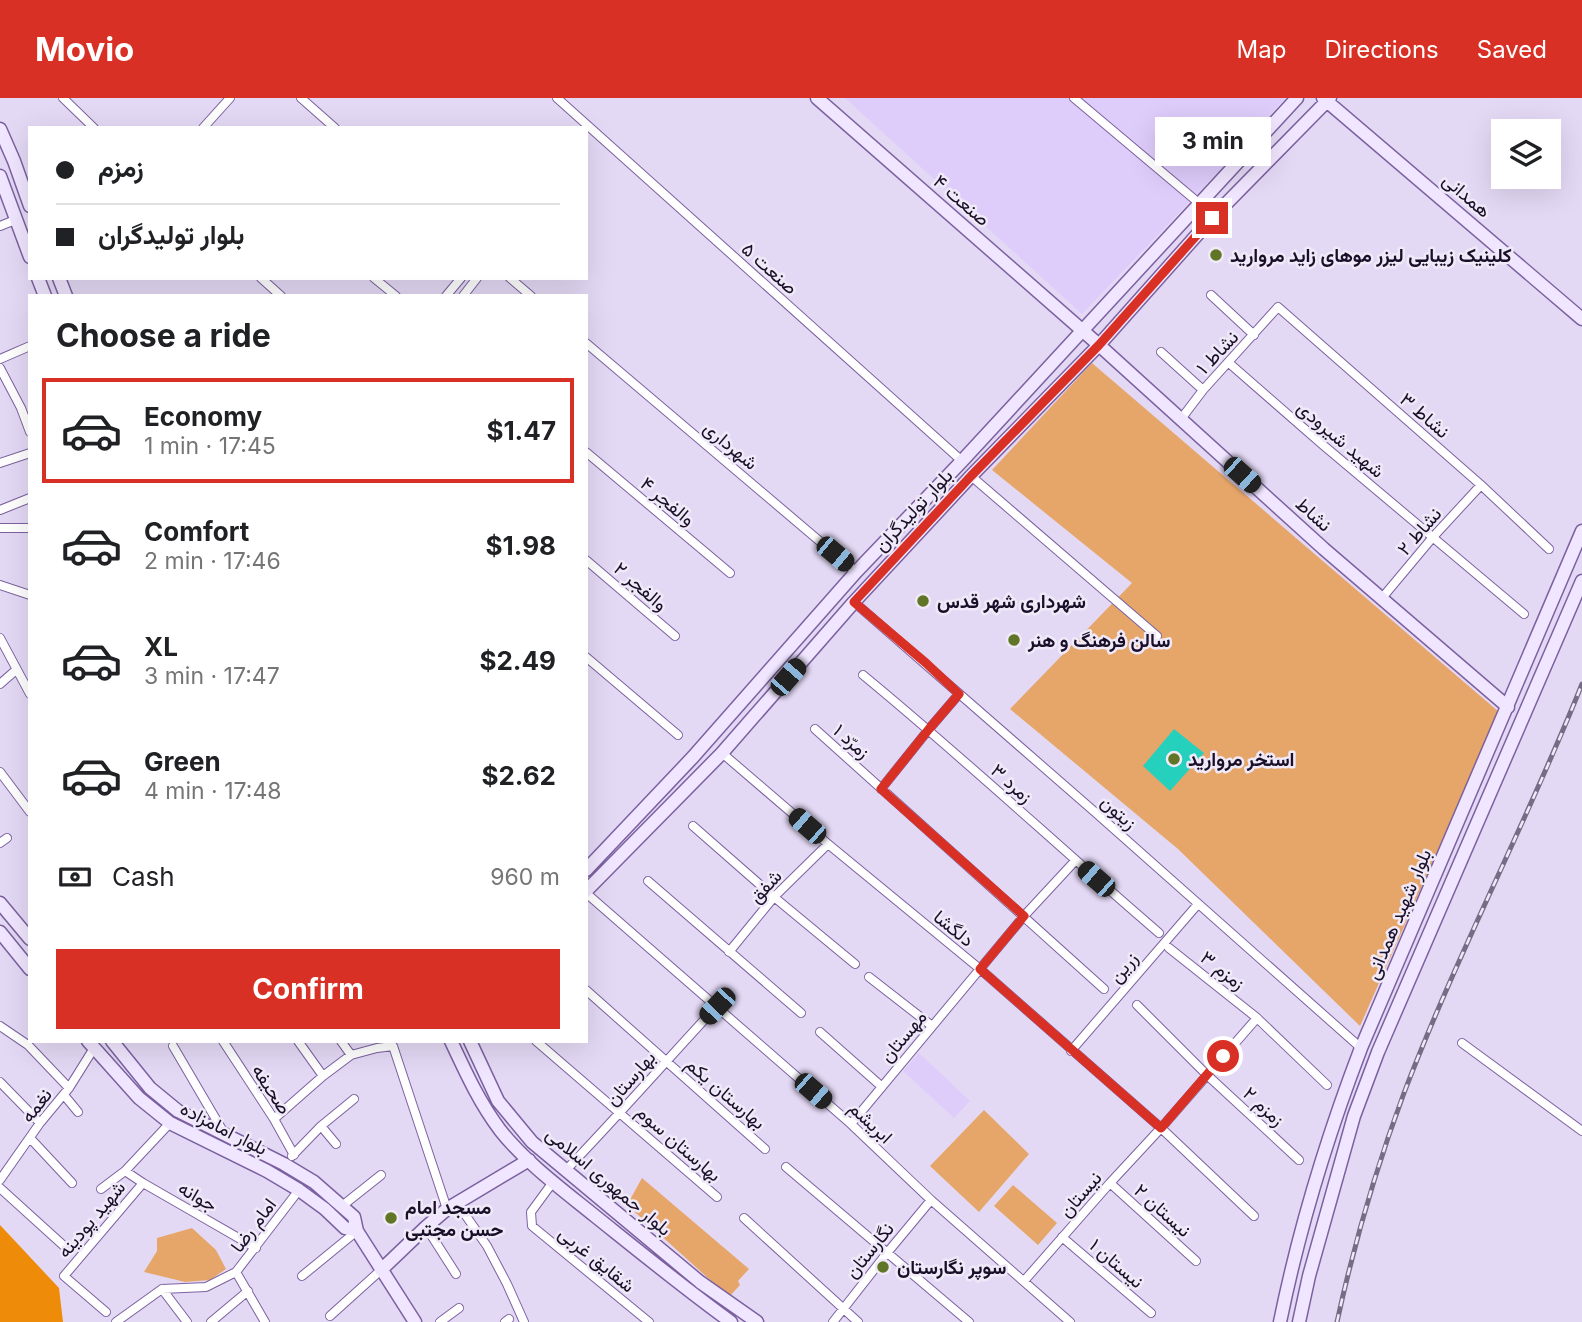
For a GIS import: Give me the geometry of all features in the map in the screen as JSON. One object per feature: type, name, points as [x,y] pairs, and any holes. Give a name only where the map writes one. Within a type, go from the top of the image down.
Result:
[{"type":"main road","name":"صنعت ۴","points":[[817,98],[1099,345]]},
{"type":"main road","name":"بلوار تولیدگران","points":[[588,868],[693,757],[856,572],[1297,98]]},
{"type":"main road","name":"بلوار تولیدگران","points":[[588,890],[722,752],[854,602],[971,476],[1099,345],[1212,218],[1327,99]]},
{"type":"main road","name":"همدانی","points":[[1327,99],[1582,319]]},
{"type":"main road","points":[[0,129],[28,201]]},
{"type":"main road","points":[[0,176],[22,227],[28,250]]},
{"type":"main road","points":[[1200,204],[1212,218]]},
{"type":"main road","name":"نشاط","points":[[1099,345],[1324,549],[1508,707]]},
{"type":"main road","name":"بلوار شهید همدانی","points":[[1280,1322],[1319,1170],[1343,1097],[1581,538]]},
{"type":"main road","name":"بلوار شهید همدانی","points":[[1299,1322],[1317,1244],[1359,1104],[1384,1039],[1582,581]]},
{"type":"main road","points":[[0,903],[28,934]]},
{"type":"main road","points":[[0,932],[28,967]]},
{"type":"main road","name":"بلوار امامزاده","points":[[114,1043],[150,1087],[178,1111],[225,1135],[289,1159],[354,1217],[357,1231],[409,1320]]},
{"type":"main road","name":"بلوار جمهوری اسلامی","points":[[452,1043],[476,1095],[501,1131],[529,1160],[691,1293],[731,1322]]},
{"type":"main road","name":"بلوار جمهوری اسلامی","points":[[471,1043],[498,1101],[532,1142],[700,1282],[757,1322]]},
{"type":"main road","name":"بلوار امامزاده","points":[[91,1045],[139,1098],[170,1123],[267,1171],[299,1190],[345,1228],[357,1231]]},
{"type":"main road","points":[[381,1270],[452,1206],[529,1160]]},
{"type":"main road","points":[[691,1293],[700,1282]]},
{"type":"street","points":[[63,98],[92,126]]},
{"type":"street","points":[[204,126],[230,98]]},
{"type":"street","points":[[301,98],[333,126]]},
{"type":"street","name":"صنعت ۵","points":[[557,98],[962,461]]},
{"type":"street","points":[[1073,98],[1200,204]]},
{"type":"street","points":[[0,226],[22,227]]},
{"type":"street","points":[[263,280],[279,294]]},
{"type":"street","points":[[376,280],[394,294]]},
{"type":"street","points":[[448,294],[459,280]]},
{"type":"street","points":[[465,294],[475,280]]},
{"type":"street","points":[[512,280],[529,294]]},
{"type":"street","points":[[1211,295],[1254,335]]},
{"type":"street","name":"نشاط ۱","points":[[1181,419],[1203,390],[1278,307]]},
{"type":"street","name":"نشاط ۳","points":[[1278,307],[1481,485],[1549,549]]},
{"type":"street","name":"شهرداری","points":[[588,345],[856,572]]},
{"type":"street","points":[[0,359],[28,347]]},
{"type":"street","points":[[1161,352],[1203,390]]},
{"type":"street","name":"شهید شیرودی","points":[[1229,363],[1524,614]]},
{"type":"street","points":[[0,368],[26,406]]},
{"type":"street","points":[[0,463],[28,454]]},
{"type":"street","name":"والفجر ۴","points":[[588,454],[730,573]]},
{"type":"street","points":[[971,476],[1157,636]]},
{"type":"street","name":"نشاط ۲","points":[[1382,598],[1481,485]]},
{"type":"street","points":[[0,510],[28,499]]},
{"type":"street","points":[[0,528],[28,528]]},
{"type":"street","name":"والفجر ۲","points":[[588,562],[674,636]]},
{"type":"street","points":[[0,585],[28,594]]},
{"type":"street","name":"زیتون","points":[[854,602],[1362,1048]]},
{"type":"street","points":[[0,638],[28,691]]},
{"type":"street","points":[[588,659],[678,734]]},
{"type":"street","points":[[0,684],[16,670]]},
{"type":"street","name":"زمرد ۳","points":[[863,675],[929,729],[1159,933]]},
{"type":"street","points":[[881,789],[959,694]]},
{"type":"street","name":"زمرّد ۱","points":[[815,729],[1104,989]]},
{"type":"street","name":"دلگشا","points":[[722,752],[828,844],[980,969],[1161,1128],[1254,1216]]},
{"type":"street","points":[[0,772],[28,809]]},
{"type":"street","points":[[693,826],[855,964]]},
{"type":"street","name":"شفق","points":[[729,952],[774,897],[828,844]]},
{"type":"street","name":"مهستان","points":[[851,1124],[1024,916],[1075,861]]},
{"type":"street","points":[[648,881],[802,1013]]},
{"type":"street","name":"ابریشم","points":[[588,894],[851,1124],[931,1200],[1070,1322]]},
{"type":"street","name":"زرین","points":[[1071,1051],[1198,904]]},
{"type":"street","points":[[9,943],[28,934]]},
{"type":"street","name":"زمزم ۳","points":[[1169,948],[1257,1018],[1327,1085]]},
{"type":"street","points":[[869,977],[932,1026]]},
{"type":"street","name":"بهارستان یکم","points":[[588,992],[765,1149]]},
{"type":"street","name":"زمزم ۲","points":[[1137,1005],[1206,1074],[1299,1160]]},
{"type":"street","name":"بهارستان","points":[[566,1170],[717,1006]]},
{"type":"street","name":"نیستان","points":[[1024,1282],[1257,1018]]},
{"type":"street","points":[[0,1026],[28,1045],[66,1092],[78,1112]]},
{"type":"street","points":[[820,1032],[881,1086]]},
{"type":"street","name":"صحیفه","points":[[224,1043],[274,1119],[289,1159]]},
{"type":"street","points":[[299,1043],[323,1076]]},
{"type":"street","points":[[342,1043],[351,1055]]},
{"type":"street","name":"بهارستان سوم","points":[[538,1043],[717,1197]]},
{"type":"street","points":[[1462,1043],[1582,1131]]},
{"type":"street","points":[[274,1119],[351,1055],[376,1044],[393,1046],[452,1206],[487,1246],[524,1322]]},
{"type":"street","name":"نغمه","points":[[0,1180],[40,1123],[66,1092],[91,1045]]},
{"type":"street","points":[[173,1046],[225,1135]]},
{"type":"street","points":[[0,1082],[40,1123]]},
{"type":"street","points":[[289,1159],[321,1126],[354,1099]]},
{"type":"street","points":[[101,1189],[125,1171],[170,1123]]},
{"type":"street","points":[[321,1126],[335,1144]]},
{"type":"street","points":[[30,1138],[72,1183]]},
{"type":"street","points":[[786,1167],[969,1322]]},
{"type":"street","name":"جوانه","points":[[125,1171],[256,1248]]},
{"type":"street","points":[[342,1206],[381,1175]]},
{"type":"street","name":"شقایق غربی","points":[[553,1182],[531,1212],[532,1226],[648,1322]]},
{"type":"street","name":"شهید پودینه","points":[[106,1312],[64,1276],[143,1183]]},
{"type":"street","name":"نیستان ۲","points":[[1110,1183],[1196,1261]]},
{"type":"street","points":[[0,1188],[64,1246]]},
{"type":"street","name":"امام رضا","points":[[162,1289],[206,1287],[236,1272],[299,1190]]},
{"type":"street","name":"نگارستان","points":[[833,1322],[931,1200]]},
{"type":"street","points":[[744,1218],[859,1322]]},
{"type":"street","points":[[426,1227],[456,1274]]},
{"type":"street","points":[[303,1276],[357,1231]]},
{"type":"street","name":"نیستان ۱","points":[[1062,1237],[1151,1313]]},
{"type":"street","points":[[330,1316],[381,1270]]},
{"type":"street","points":[[236,1272],[265,1322]]},
{"type":"street","points":[[116,1322],[162,1289],[187,1322]]},
{"type":"street","points":[[211,1322],[248,1291]]},
{"type":"street","points":[[440,1322],[459,1308]]},
{"type":"shaded area","points":[[845,98],[1285,98],[1218,174],[1082,314]]},
{"type":"shaded area","points":[[1092,363],[1499,712],[1360,1026],[1178,849],[1010,709],[1132,583],[992,470]]},
{"type":"shaded area","name":"استخر مروارید","points":[[1174,729],[1204,753],[1170,791],[1143,766]]},
{"type":"shaded area","points":[[919,1053],[970,1101],[954,1118],[903,1071]]},
{"type":"shaded area","points":[[984,1110],[1029,1154],[979,1212],[930,1166]]},
{"type":"shaded area","points":[[642,1178],[749,1269],[729,1297],[627,1205]]},
{"type":"shaded area","points":[[1013,1185],[1057,1223],[1038,1245],[994,1206]]},
{"type":"shaded area","points":[[0,1225],[59,1288],[63,1322],[0,1322]]},
{"type":"shaded area","points":[[192,1228],[216,1250],[226,1269],[210,1280],[185,1282],[144,1272],[157,1251],[157,1238]]},
{"type":"railway","points":[[1337,1322],[1366,1206],[1404,1093],[1446,990],[1582,684]]},
{"type":"place","name":"کلینیک زیبایی لیزر موهای زاید مروارید","points":[[1216,255]]},
{"type":"place","name":"شهرداری شهر قدس","points":[[923,601]]},
{"type":"place","name":"سالن فرهنگ و هنر","points":[[1014,640]]},
{"type":"place","name":"استخر مروارید","points":[[1174,759]]},
{"type":"place","name":"مسجد امام حسن مجتبی","points":[[391,1218]]},
{"type":"place","name":"سوپر نگارستان","points":[[883,1267]]},
{"type":"route","points":[[1212,218],[1099,345],[971,476],[854,602],[959,694],[881,789],[1024,916],[980,969],[1161,1128],[1223,1056]]}]
